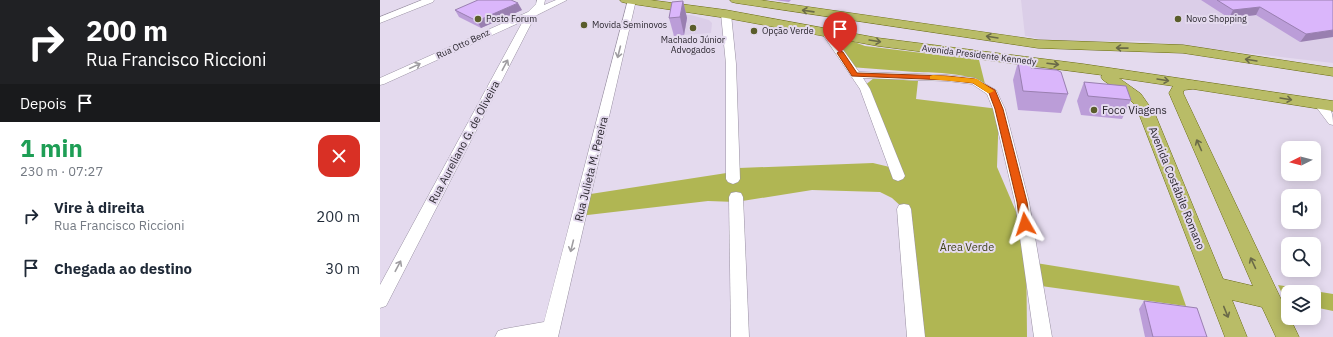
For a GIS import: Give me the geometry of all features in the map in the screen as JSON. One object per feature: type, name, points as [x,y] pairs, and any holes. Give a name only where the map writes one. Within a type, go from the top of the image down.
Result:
[{"type":"main road","name":"Avenida Presidente Kennedy","points":[[626,0],[690,8],[914,46],[1083,68],[1329,104]]},
{"type":"main road","points":[[660,4],[676,0]]},
{"type":"main road","points":[[690,8],[699,0]]},
{"type":"main road","name":"Avenida Presidente Kennedy","points":[[736,0],[1038,44],[1183,50],[1333,72]]},
{"type":"main road","points":[[914,46],[905,36],[907,34],[917,31],[937,29]]},
{"type":"main road","points":[[1289,66],[1333,82]]},
{"type":"main road","name":"Avenida Costábile Romano","points":[[1083,68],[1112,80],[1141,101],[1148,114],[1236,337]]},
{"type":"main road","points":[[1192,85],[1179,87],[1176,93],[1269,299],[1288,337]]},
{"type":"main road","points":[[1216,287],[1269,299]]},
{"type":"street","points":[[380,20],[430,0]]},
{"type":"street","points":[[532,13],[540,5],[541,0]]},
{"type":"street","points":[[532,13],[563,0]]},
{"type":"street","name":"Rua Julieta M. Pereira","points":[[550,333],[632,0]]},
{"type":"street","name":"Rua Otto Benz","points":[[380,82],[532,13]]},
{"type":"street","name":"Rua Aureliano G. de Oliveira","points":[[380,301],[532,13]]},
{"type":"street","points":[[726,14],[731,64],[733,179]]},
{"type":"street","points":[[826,32],[865,89],[898,176]]},
{"type":"street","points":[[855,75],[947,78],[975,81],[992,92],[999,109],[1022,202],[1043,337]]},
{"type":"street","points":[[1329,104],[1333,121]]},
{"type":"street","points":[[736,197],[740,337]]},
{"type":"street","points":[[904,208],[916,337]]},
{"type":"street","points":[[504,337],[550,333]]},
{"type":"shaded area","name":"Novo Shopping","points":[[1021,0],[1333,0],[1333,63],[1144,41],[1051,41],[1025,36]]},
{"type":"shaded area","name":"Machado Júnior Advogados","points":[[677,15],[691,15],[709,20],[712,23],[711,33],[673,36]]},
{"type":"green space","points":[[837,39],[849,40],[865,46],[979,60],[985,84],[960,75],[850,67],[833,49],[833,43]]},
{"type":"green space","name":"Área Verde","points":[[874,78],[918,81],[916,99],[999,109],[997,167],[1026,235],[1027,337],[914,337],[904,209],[892,198],[880,192],[812,190],[736,202],[708,201],[579,216],[584,195],[733,172],[739,168],[873,163],[898,169],[864,86]]},
{"type":"green space","points":[[1036,263],[1179,286],[1186,306],[1041,286]]},
{"type":"green space","points":[[1321,292],[1333,294],[1333,311],[1321,308]]},
{"type":"building","points":[[478,0],[511,0],[518,3],[477,21],[455,10]]},
{"type":"building","points":[[1217,0],[1333,0],[1333,30],[1306,34],[1260,7],[1233,10]]},
{"type":"building","points":[[683,1],[680,17],[669,18],[672,2]]},
{"type":"building","points":[[1018,62],[1030,63],[1031,68],[1057,70],[1061,72],[1068,94],[1023,91]]},
{"type":"building","points":[[1084,82],[1126,86],[1131,100],[1088,96]]},
{"type":"building","points":[[1144,301],[1197,308],[1207,337],[1153,337]]},
{"type":"slow traffic","points":[[933,77],[975,81],[990,91]]},
{"type":"place","name":"Posto Forum","points":[[478,19]]},
{"type":"place","name":"Novo Shopping","points":[[1178,19]]},
{"type":"place","name":"Movida Seminovos","points":[[584,25]]},
{"type":"place","name":"Machado Júnior Advogados","points":[[693,28]]},
{"type":"place","name":"Opção Verde","points":[[754,31]]},
{"type":"place","name":"Foco Viagens","points":[[1094,110]]},
{"type":"route","points":[[840,53],[855,75],[947,78],[975,81],[992,92],[999,109],[1022,202],[1025,224]]}]
